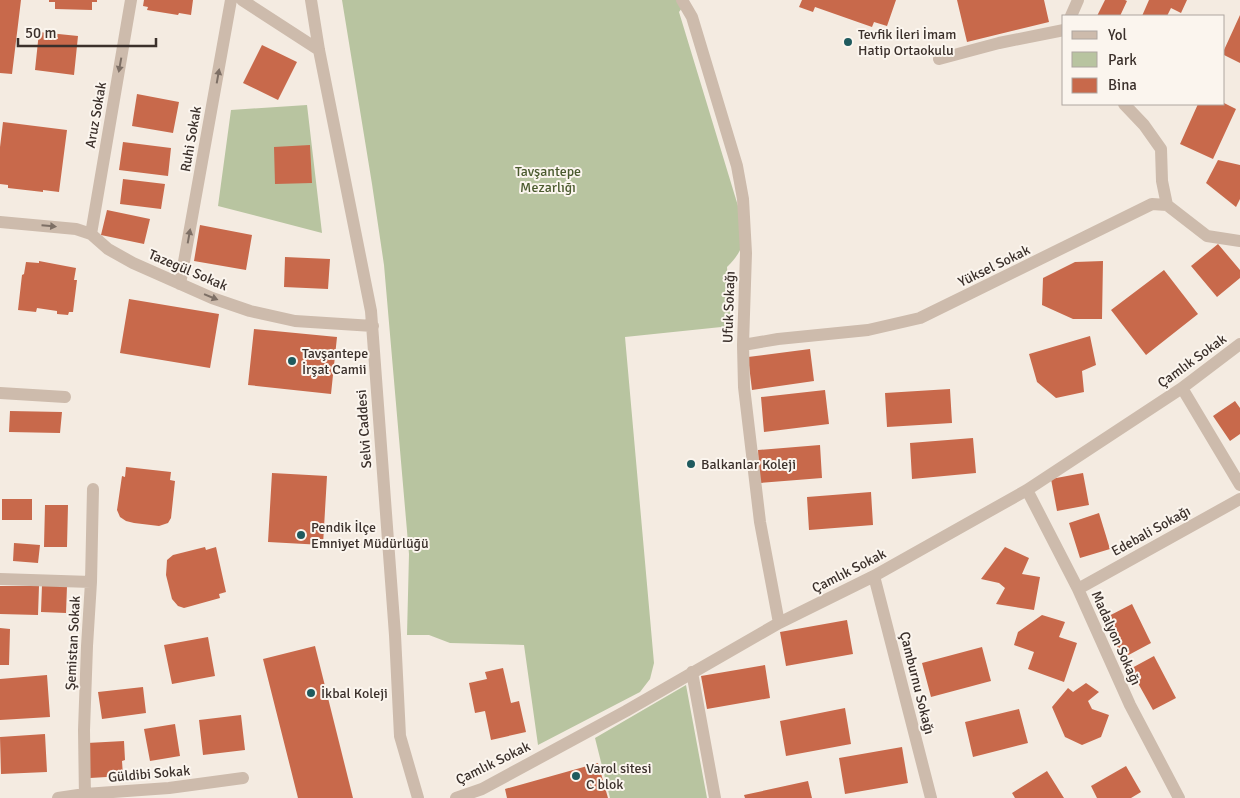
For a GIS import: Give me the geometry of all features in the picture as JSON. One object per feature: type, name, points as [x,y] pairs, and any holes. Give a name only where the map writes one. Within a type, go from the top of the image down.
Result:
[{"type":"street","name":"Aruz Sokak","points":[[91,234],[131,0]]},
{"type":"street","name":"Ruhi Sokak","points":[[180,284],[232,0]]},
{"type":"street","points":[[242,0],[319,50]]},
{"type":"street","name":"Selvi Caddesi","points":[[311,0],[319,50],[371,310],[395,635],[400,736],[418,798]]},
{"type":"street","name":"Ufuk Sokağı","points":[[682,0],[695,26],[737,166],[743,199],[746,253],[742,345],[744,387],[760,522],[779,623]]},
{"type":"street","points":[[1071,15],[1078,0]]},
{"type":"street","points":[[939,59],[1017,38],[1062,30]]},
{"type":"street","points":[[1125,105],[1144,124],[1161,149],[1162,181],[1167,205],[1207,236],[1240,241]]},
{"type":"street","name":"Yüksel Sokak","points":[[742,345],[778,339],[868,330],[920,318],[1152,204],[1167,205]]},
{"type":"street","name":"Tazegül Sokak","points":[[0,222],[76,229],[91,234],[108,249],[133,263],[212,298],[250,311],[295,321],[373,326]]},
{"type":"street","name":"Çamlık Sokak","points":[[456,798],[482,788],[626,711],[779,623],[874,576],[1027,490],[1182,388],[1240,344]]},
{"type":"street","points":[[1182,388],[1240,485]]},
{"type":"street","points":[[0,393],[65,397]]},
{"type":"street","name":"Şemistan Sokak","points":[[85,796],[84,721],[86,646],[91,582],[93,489]]},
{"type":"street","name":"Madalyon Sokağı","points":[[1027,490],[1078,590],[1130,705],[1179,798]]},
{"type":"street","name":"Edebali Sokağı","points":[[1078,590],[1240,499]]},
{"type":"street","name":"Çamburnu Sokağı","points":[[874,576],[931,798]]},
{"type":"street","points":[[0,579],[91,582]]},
{"type":"street","points":[[692,672],[715,798]]},
{"type":"street","name":"Güldibi Sokak","points":[[58,798],[140,795],[244,778]]},
{"type":"green space","name":"Tavşantepe Mezarlığı","points":[[342,0],[688,0],[679,12],[745,229],[740,250],[727,267],[731,326],[625,337],[654,663],[650,679],[640,692],[538,745],[524,645],[450,643],[429,635],[407,635],[409,554],[384,265]]},
{"type":"green space","points":[[307,105],[322,233],[218,206],[231,110]]},
{"type":"green space","points":[[686,685],[707,798],[610,798],[595,738]]},
{"type":"building","points":[[0,0],[21,0],[12,74],[0,73]]},
{"type":"building","points":[[49,0],[97,0],[97,2],[92,2],[92,10],[55,9],[55,2],[49,2]]},
{"type":"building","points":[[144,0],[193,0],[191,15],[147,10],[148,7],[143,6]]},
{"type":"building","points":[[802,0],[896,0],[887,26],[874,22],[872,27],[815,7],[813,12],[799,7]]},
{"type":"building","points":[[957,0],[1044,0],[1049,22],[967,42]]},
{"type":"building","points":[[1105,0],[1127,1],[1120,15],[1098,15]]},
{"type":"building","points":[[1149,0],[1187,0],[1181,13],[1171,8],[1168,15],[1142,15]]},
{"type":"building","points":[[1240,15],[1240,63],[1225,56],[1225,48]]},
{"type":"building","points":[[39,32],[78,36],[74,75],[35,70]]},
{"type":"building","points":[[262,45],[297,62],[278,100],[243,83]]},
{"type":"building","points":[[137,94],[179,102],[173,133],[132,126]]},
{"type":"building","points":[[1225,104],[1236,109],[1213,159],[1180,144],[1198,105]]},
{"type":"building","points":[[3,122],[67,130],[59,192],[8,188],[8,185],[0,184],[0,147]]},
{"type":"building","points":[[123,142],[171,148],[168,176],[119,170]]},
{"type":"building","points":[[310,145],[312,183],[275,184],[274,147]]},
{"type":"building","points":[[1218,160],[1240,165],[1240,199],[1236,207],[1206,183]]},
{"type":"building","points":[[123,179],[165,184],[161,209],[120,204]]},
{"type":"building","points":[[107,210],[150,219],[144,244],[101,235]]},
{"type":"building","points":[[200,225],[252,235],[246,270],[194,261]]},
{"type":"building","points":[[1218,244],[1240,270],[1240,278],[1217,297],[1191,266]]},
{"type":"building","points":[[285,257],[330,259],[328,289],[284,287]]},
{"type":"building","points":[[39,261],[76,268],[74,280],[77,280],[73,312],[69,312],[68,315],[37,308],[36,312],[18,310],[22,275],[24,274],[26,262],[39,263]]},
{"type":"building","points":[[1103,261],[1102,319],[1073,319],[1042,305],[1043,278],[1075,262]]},
{"type":"building","points":[[1164,270],[1198,314],[1146,355],[1111,310]]},
{"type":"building","points":[[129,299],[219,314],[210,368],[120,353]]},
{"type":"building","name":"Tavşantepe İrşat Camii","points":[[254,329],[337,337],[331,394],[248,385]]},
{"type":"building","points":[[1090,336],[1096,365],[1082,371],[1084,392],[1056,398],[1037,382],[1029,354]]},
{"type":"building","points":[[810,349],[814,381],[752,390],[748,357]]},
{"type":"building","points":[[950,389],[952,423],[887,427],[885,393]]},
{"type":"building","points":[[825,390],[829,424],[764,432],[761,397]]},
{"type":"building","points":[[1235,401],[1240,408],[1240,434],[1230,441],[1213,416]]},
{"type":"building","points":[[10,411],[62,412],[60,433],[9,432]]},
{"type":"building","points":[[973,438],[976,473],[912,479],[910,443]]},
{"type":"building","points":[[820,445],[822,478],[760,483],[758,450]]},
{"type":"building","points":[[126,467],[171,472],[170,480],[175,481],[171,518],[168,523],[159,526],[134,523],[120,517],[117,510],[122,476],[125,477]]},
{"type":"building","points":[[272,473],[327,476],[323,545],[268,542]]},
{"type":"building","points":[[1083,473],[1089,505],[1057,511],[1051,479]]},
{"type":"building","points":[[871,492],[873,525],[809,530],[807,497]]},
{"type":"building","points":[[2,499],[32,499],[32,520],[2,520]]},
{"type":"building","points":[[45,505],[68,505],[67,547],[44,547]]},
{"type":"building","points":[[1099,513],[1110,549],[1080,558],[1069,523]]},
{"type":"building","points":[[14,543],[40,545],[38,563],[13,561]]},
{"type":"building","points":[[205,547],[206,550],[216,547],[226,592],[219,594],[220,598],[184,608],[178,606],[172,599],[166,575],[167,560],[173,555]]},
{"type":"building","points":[[1005,547],[1029,558],[1022,574],[1040,577],[1034,610],[996,604],[1005,588],[999,583],[981,579]]},
{"type":"building","points":[[42,585],[67,586],[66,613],[41,612]]},
{"type":"building","points":[[0,586],[39,586],[38,615],[0,614]]},
{"type":"building","points":[[1132,604],[1151,643],[1123,658],[1103,619]]},
{"type":"building","points":[[1042,615],[1065,622],[1059,637],[1077,643],[1064,682],[1028,669],[1034,652],[1014,645],[1018,632]]},
{"type":"building","points":[[847,620],[853,654],[786,666],[780,632]]},
{"type":"building","points":[[0,628],[10,629],[9,665],[0,665]]},
{"type":"building","points":[[208,637],[215,676],[172,684],[164,645]]},
{"type":"building","points":[[315,646],[353,798],[298,798],[263,659]]},
{"type":"building","points":[[982,647],[991,681],[931,697],[922,663]]},
{"type":"building","points":[[1154,656],[1176,698],[1153,710],[1130,669]]},
{"type":"building","points":[[765,665],[770,698],[707,709],[701,676]]},
{"type":"building","points":[[503,668],[511,703],[519,701],[526,732],[491,740],[485,711],[475,713],[469,683],[487,679],[485,672]]},
{"type":"building","points":[[47,675],[50,717],[0,720],[0,679]]},
{"type":"building","points":[[1086,683],[1099,692],[1088,701],[1092,709],[1109,715],[1101,737],[1082,745],[1065,737],[1052,707],[1068,688],[1073,692]]},
{"type":"building","points":[[143,687],[146,713],[102,719],[98,692]]},
{"type":"building","points":[[845,708],[851,744],[786,756],[780,721]]},
{"type":"building","points":[[1019,709],[1028,743],[973,757],[965,722]]},
{"type":"building","points":[[241,715],[245,750],[203,755],[199,720]]},
{"type":"building","points":[[175,724],[180,756],[150,761],[144,729]]},
{"type":"building","points":[[45,734],[47,772],[1,774],[0,737]]},
{"type":"building","points":[[124,741],[125,760],[122,761],[123,776],[90,778],[87,743]]},
{"type":"building","points":[[902,747],[908,783],[845,794],[839,758]]},
{"type":"building","name":"Varol sitesi C blok","points":[[598,763],[608,798],[507,798],[505,789]]},
{"type":"building","points":[[1126,766],[1141,792],[1131,798],[1097,798],[1091,786]]},
{"type":"building","points":[[1047,771],[1064,798],[1015,798],[1012,793]]},
{"type":"building","points":[[808,781],[812,798],[745,798],[744,795]]},
{"type":"place","name":"Tevfik İleri İmam Hatip Ortaokulu","points":[[848,42]]},
{"type":"place","name":"Tavşantepe İrşat Camii","points":[[292,361]]},
{"type":"place","name":"Balkanlar Koleji","points":[[691,464]]},
{"type":"place","name":"Pendik İlçe Emniyet Müdürlüğü","points":[[301,535]]},
{"type":"place","name":"İkbal Koleji","points":[[311,693]]},
{"type":"place","name":"Varol sitesi C blok","points":[[576,776]]}]
